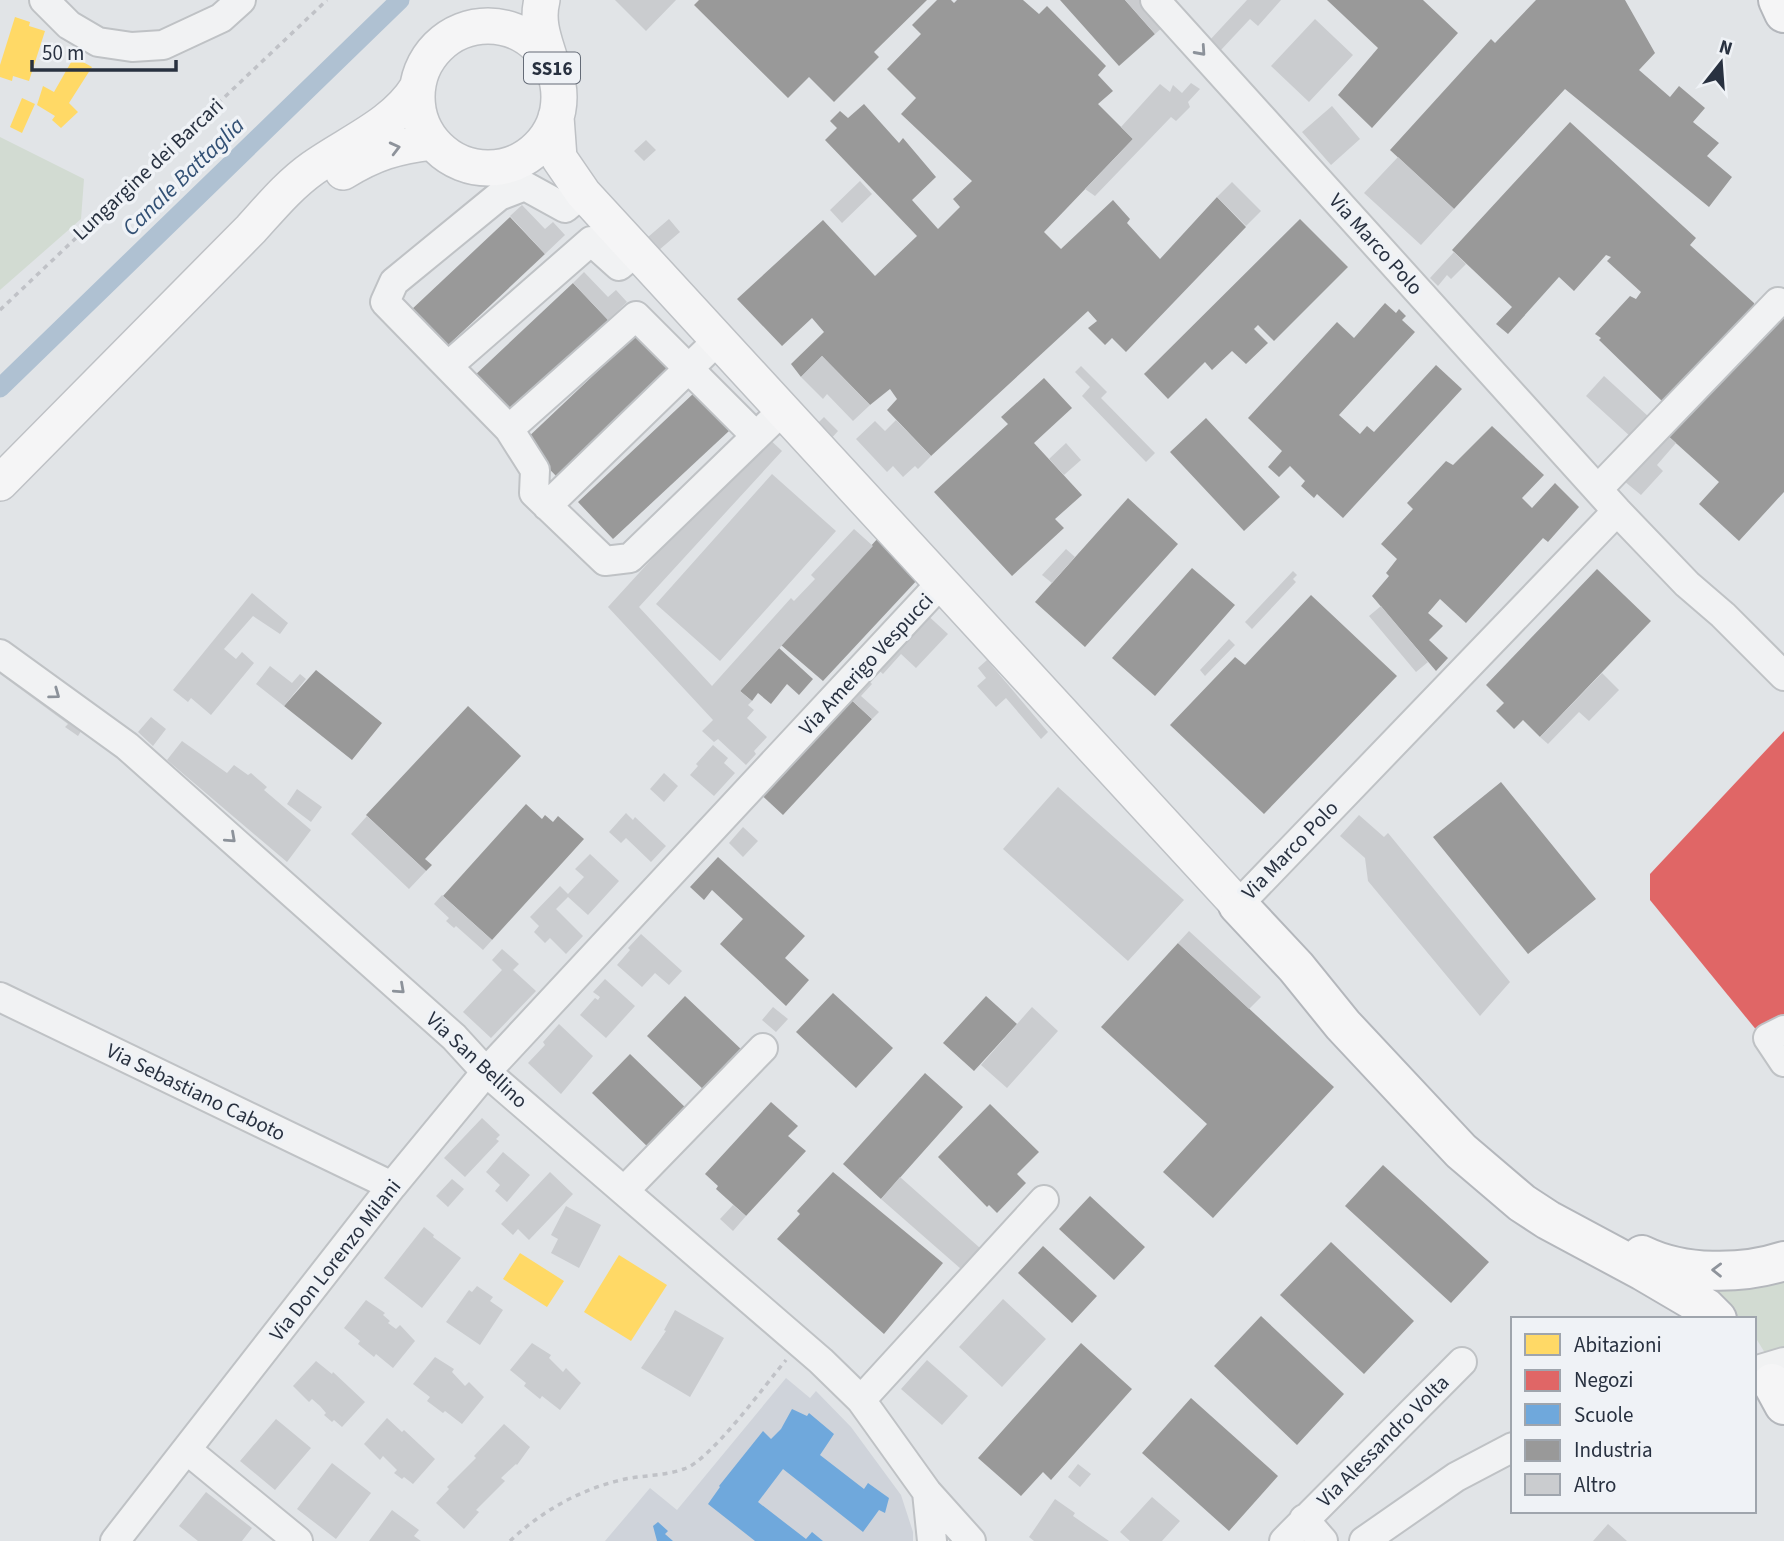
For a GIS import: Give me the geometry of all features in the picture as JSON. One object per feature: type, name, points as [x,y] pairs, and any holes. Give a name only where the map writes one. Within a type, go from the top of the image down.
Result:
[{"type":"highway","points":[[1778,0],[1784,13]]},
{"type":"highway","points":[[1238,905],[1296,967],[1352,1035],[1461,1151],[1491,1177],[1548,1220],[1643,1271],[1706,1308],[1715,1317]]},
{"type":"highway","points":[[1296,967],[1351,1014],[1472,1143],[1528,1188],[1581,1224],[1654,1261],[1693,1269],[1732,1270],[1769,1266],[1784,1261]]},
{"type":"main road","points":[[0,483],[286,191],[311,169],[402,108],[417,88],[423,67],[436,48],[454,35],[475,27],[506,0]]},
{"type":"main road","name":"SS16","points":[[542,0],[539,11],[540,26],[559,93],[556,117]]},
{"type":"main road","name":"SS16","points":[[475,27],[499,27],[522,35],[541,50],[553,70]]},
{"type":"main road","points":[[417,88],[420,117],[433,142],[450,157],[470,166],[492,168],[514,163],[532,153],[547,137],[556,117]]},
{"type":"main road","name":"Via Amerigo Vespucci","points":[[556,117],[559,158],[583,193],[942,583]]},
{"type":"main road","points":[[251,229],[369,156],[394,147],[433,142]]},
{"type":"main road","name":"Via Amerigo Vespucci","points":[[514,163],[545,172],[583,193]]},
{"type":"main road","name":"Via Marco Polo","points":[[942,583],[1238,905]]},
{"type":"street","points":[[44,0],[68,25],[98,42],[132,47],[163,45],[221,18],[241,0]]},
{"type":"street","name":"Via Marco Polo","points":[[1155,0],[1617,511],[1784,676]]},
{"type":"street","points":[[583,193],[565,208],[525,186],[499,196],[394,282],[385,302],[509,429],[535,470],[534,493],[605,561],[630,558],[783,410]]},
{"type":"street","points":[[448,366],[591,240],[619,266],[636,251]]},
{"type":"street","points":[[1598,489],[1778,302]]},
{"type":"street","points":[[509,429],[636,316],[755,436]]},
{"type":"street","points":[[547,506],[718,340]]},
{"type":"street","name":"Via Marco Polo","points":[[1238,905],[1617,511]]},
{"type":"street","name":"Via Amerigo Vespucci","points":[[486,1072],[942,583]]},
{"type":"street","name":"Via San Bellino","points":[[0,653],[128,746],[454,1037],[486,1072],[821,1361],[861,1400],[927,1492],[971,1541]]},
{"type":"street","name":"Via Sebastiano Caboto","points":[[0,997],[392,1186]]},
{"type":"street","points":[[1784,1030],[1768,1038],[1784,1062]]},
{"type":"street","points":[[625,1190],[763,1048]]},
{"type":"street","name":"Via Don Lorenzo Milani","points":[[115,1541],[392,1186],[486,1072]]},
{"type":"street","points":[[861,1400],[1044,1200]]},
{"type":"street","name":"Via Alessandro Volta","points":[[1284,1541],[1462,1362]]},
{"type":"street","points":[[1364,1541],[1456,1477],[1511,1448]]},
{"type":"street","points":[[187,1450],[298,1541]]},
{"type":"street","name":"Via San Bellino","points":[[927,1492],[933,1539]]},
{"type":"street","name":"Via Alessandro Volta","points":[[1304,1519],[1323,1541]]},
{"type":"path","name":"Lungargine dei Barcari","points":[[0,310],[327,0]]},
{"type":"path","points":[[510,1541],[532,1520],[579,1493],[620,1480],[686,1469],[710,1451],[786,1360]]},
{"type":"shaded area","points":[[0,137],[84,179],[81,219],[0,290]]},
{"type":"shaded area","points":[[1784,1268],[1784,1384],[1756,1338],[1756,1317],[1730,1317],[1704,1277]]},
{"type":"shaded area","points":[[786,1378],[810,1398],[816,1391],[851,1427],[901,1495],[913,1532],[913,1541],[605,1541],[650,1488],[677,1510]]},
{"type":"building: Abitazioni","points":[[15,17],[30,22],[29,26],[45,31],[29,81],[13,76],[12,81],[0,77],[0,65]]},
{"type":"building: Abitazioni","points":[[74,57],[92,67],[69,103],[78,112],[61,128],[52,120],[55,116],[37,105],[43,86],[54,92]]},
{"type":"building: Abitazioni","points":[[22,98],[35,104],[22,133],[10,127]]},
{"type":"building: Abitazioni","points":[[520,1253],[564,1281],[547,1307],[503,1279]]},
{"type":"building: Abitazioni","points":[[619,1255],[667,1285],[631,1341],[584,1312]]},
{"type":"building: Negozi","points":[[1784,731],[1784,1020],[1758,1032],[1650,900],[1650,874]]},
{"type":"building: Scuole","points":[[792,1409],[807,1416],[809,1413],[834,1434],[820,1455],[864,1489],[868,1483],[889,1498],[885,1513],[879,1510],[863,1532],[783,1469],[758,1502],[806,1539],[812,1532],[823,1541],[755,1541],[708,1504],[763,1431],[771,1439],[781,1429]]},
{"type":"building: Scuole","points":[[658,1522],[668,1531],[665,1534],[673,1541],[657,1541],[653,1526]]},
{"type":"building: Industria","points":[[699,0],[927,0],[874,52],[879,57],[834,102],[809,77],[788,98],[694,5]]},
{"type":"building: Industria","points":[[937,0],[951,0],[954,3],[957,0],[1023,0],[1039,14],[1047,6],[1106,66],[1098,75],[1113,91],[1098,104],[1133,139],[1044,232],[1061,249],[1113,200],[1130,219],[1127,223],[1160,259],[1217,197],[1246,227],[1126,352],[1112,338],[1105,345],[1088,328],[1097,321],[1088,311],[931,456],[887,410],[897,399],[890,389],[870,405],[822,356],[801,377],[791,364],[824,332],[812,318],[782,346],[737,299],[823,220],[875,276],[917,236],[825,140],[837,128],[830,121],[840,111],[848,118],[864,104],[899,143],[903,138],[936,177],[912,200],[938,229],[960,207],[953,199],[972,181],[901,114],[916,98],[887,69],[921,34],[912,25]]},
{"type":"building: Industria","points":[[1060,0],[1125,0],[1155,34],[1119,66]]},
{"type":"building: Industria","points":[[1327,0],[1423,0],[1458,33],[1372,128],[1338,95],[1378,48]]},
{"type":"building: Industria","points":[[1536,0],[1625,0],[1655,53],[1639,70],[1670,97],[1679,86],[1705,108],[1693,122],[1719,143],[1707,156],[1732,177],[1709,207],[1565,89],[1454,209],[1390,150],[1491,39],[1495,43]]},
{"type":"building: Industria","points":[[1570,122],[1696,238],[1690,245],[1754,303],[1665,401],[1595,334],[1630,296],[1636,299],[1641,292],[1607,261],[1611,257],[1606,255],[1574,291],[1559,277],[1508,334],[1496,324],[1512,307],[1452,250]]},
{"type":"building: Industria","points":[[510,217],[545,254],[445,348],[410,311]]},
{"type":"building: Industria","points":[[1300,219],[1348,267],[1274,341],[1258,325],[1254,329],[1268,343],[1246,364],[1232,351],[1212,370],[1205,362],[1168,399],[1144,374]]},
{"type":"building: Industria","points":[[573,283],[608,320],[508,414],[473,377]]},
{"type":"building: Industria","points":[[1385,303],[1396,313],[1399,309],[1406,316],[1402,320],[1415,332],[1339,415],[1360,434],[1367,426],[1374,432],[1436,365],[1462,389],[1343,518],[1317,494],[1314,498],[1301,486],[1305,481],[1290,466],[1279,477],[1268,467],[1282,451],[1248,418],[1337,322],[1354,338]]},
{"type":"building: Industria","points":[[1784,309],[1784,492],[1739,541],[1699,504],[1719,482],[1667,435]]},
{"type":"building: Industria","points":[[638,333],[674,371],[559,479],[523,442]]},
{"type":"building: Industria","points":[[1044,378],[1072,408],[1034,443],[1082,495],[1055,519],[1064,528],[1012,576],[934,492],[1008,424],[1001,417]]},
{"type":"building: Industria","points":[[694,393],[729,431],[613,539],[578,502]]},
{"type":"building: Industria","points":[[1206,418],[1280,497],[1244,531],[1170,452]]},
{"type":"building: Industria","points":[[1492,426],[1544,475],[1522,498],[1532,508],[1555,483],[1579,507],[1548,542],[1543,538],[1466,623],[1440,599],[1428,613],[1443,626],[1429,640],[1448,658],[1436,671],[1372,596],[1389,576],[1386,573],[1397,559],[1381,544],[1413,509],[1407,503],[1446,461],[1453,465]]},
{"type":"building: Industria","points":[[1128,498],[1178,544],[1085,647],[1035,602]]},
{"type":"building: Industria","points":[[879,537],[919,578],[823,681],[781,645]]},
{"type":"building: Industria","points":[[1192,568],[1235,605],[1155,696],[1112,658]]},
{"type":"building: Industria","points":[[1597,569],[1651,621],[1540,737],[1523,720],[1514,729],[1496,711],[1504,703],[1486,685]]},
{"type":"building: Industria","points":[[1311,595],[1397,676],[1264,814],[1170,725],[1235,657],[1245,665]]},
{"type":"building: Industria","points":[[779,648],[813,679],[799,695],[787,684],[771,704],[758,693],[752,701],[740,691]]},
{"type":"building: Industria","points":[[316,670],[382,723],[352,760],[284,706]]},
{"type":"building: Industria","points":[[846,695],[872,719],[783,815],[757,791]]},
{"type":"building: Industria","points":[[468,706],[521,756],[425,859],[432,865],[426,871],[366,815]]},
{"type":"building: Industria","points":[[1501,782],[1596,899],[1528,954],[1433,837]]},
{"type":"building: Industria","points":[[526,804],[542,819],[545,815],[553,822],[558,816],[584,839],[492,940],[443,896]]},
{"type":"building: Industria","points":[[718,857],[805,936],[785,958],[809,980],[786,1006],[720,944],[743,919],[712,890],[704,900],[690,887]]},
{"type":"building: Industria","points":[[1178,943],[1334,1087],[1213,1218],[1163,1172],[1207,1124],[1101,1027]]},
{"type":"building: Industria","points":[[833,993],[893,1048],[856,1088],[796,1032]]},
{"type":"building: Industria","points":[[685,996],[743,1051],[705,1091],[647,1036]]},
{"type":"building: Industria","points":[[986,996],[1017,1024],[974,1071],[943,1043]]},
{"type":"building: Industria","points":[[630,1054],[689,1111],[651,1150],[592,1093]]},
{"type":"building: Industria","points":[[925,1073],[963,1107],[881,1199],[843,1164]]},
{"type":"building: Industria","points":[[771,1102],[798,1126],[788,1136],[806,1151],[746,1216],[716,1189],[718,1186],[705,1174]]},
{"type":"building: Industria","points":[[990,1104],[1039,1152],[1017,1174],[1026,1183],[997,1213],[989,1205],[987,1207],[938,1157]]},
{"type":"building: Industria","points":[[1383,1165],[1489,1262],[1451,1303],[1345,1206]]},
{"type":"building: Industria","points":[[833,1172],[943,1263],[884,1334],[777,1239],[800,1214],[797,1211]]},
{"type":"building: Industria","points":[[1090,1196],[1145,1247],[1114,1280],[1059,1229]]},
{"type":"building: Industria","points":[[1331,1242],[1414,1321],[1364,1374],[1280,1295]]},
{"type":"building: Industria","points":[[1043,1246],[1097,1296],[1072,1323],[1018,1273]]},
{"type":"building: Industria","points":[[1261,1316],[1344,1394],[1297,1445],[1214,1366]]},
{"type":"building: Industria","points":[[1081,1343],[1132,1389],[1051,1480],[1043,1472],[1021,1496],[978,1458]]},
{"type":"building: Industria","points":[[1191,1398],[1278,1476],[1229,1531],[1142,1453]]},
{"type":"building: Altro","points":[[615,0],[676,0],[646,31]]},
{"type":"building: Altro","points":[[1125,0],[1139,0],[1163,27],[1155,34]]},
{"type":"building: Altro","points":[[1247,0],[1281,0],[1258,26],[1250,19],[1220,51],[1209,41]]},
{"type":"building: Altro","points":[[1315,19],[1353,55],[1309,102],[1271,66]]},
{"type":"building: Altro","points":[[1191,83],[1200,89],[1188,102],[1190,107],[1176,121],[1171,117],[1095,196],[1085,189],[1133,139],[1121,127],[1160,84],[1170,92],[1173,85],[1182,93]]},
{"type":"building: Altro","points":[[1332,106],[1360,139],[1331,165],[1302,132]]},
{"type":"building: Altro","points":[[646,140],[656,150],[644,161],[634,151]]},
{"type":"building: Altro","points":[[1398,157],[1454,209],[1421,245],[1364,193]]},
{"type":"building: Altro","points":[[860,181],[872,194],[842,223],[830,210]]},
{"type":"building: Altro","points":[[1232,182],[1261,211],[1246,226],[1217,197]]},
{"type":"building: Altro","points":[[522,205],[545,229],[553,222],[565,235],[545,254],[510,216]]},
{"type":"building: Altro","points":[[669,219],[680,232],[659,250],[648,237]]},
{"type":"building: Altro","points":[[1454,252],[1466,264],[1451,279],[1447,275],[1438,286],[1430,278]]},
{"type":"building: Altro","points":[[584,272],[608,297],[616,290],[627,302],[608,320],[573,283]]},
{"type":"building: Altro","points":[[822,356],[870,405],[853,421],[827,394],[823,399],[801,377]]},
{"type":"building: Altro","points":[[1081,366],[1107,392],[1101,398],[1155,453],[1146,462],[1082,396],[1090,387],[1075,372]]},
{"type":"building: Altro","points":[[1604,376],[1649,417],[1631,437],[1586,396]]},
{"type":"building: Altro","points":[[824,417],[838,431],[830,440],[816,425]]},
{"type":"building: Altro","points":[[896,420],[931,456],[918,469],[915,466],[903,477],[893,466],[887,472],[856,439],[875,421],[885,431]]},
{"type":"building: Altro","points":[[765,435],[782,451],[639,607],[712,686],[791,598],[794,601],[815,579],[811,575],[854,529],[873,546],[740,691],[752,701],[748,705],[754,710],[747,718],[767,737],[746,765],[718,739],[714,742],[702,731],[713,720],[608,607]]},
{"type":"building: Altro","points":[[1667,435],[1676,443],[1657,465],[1663,471],[1641,495],[1624,481]]},
{"type":"building: Altro","points":[[1066,443],[1081,460],[1064,475],[1049,459]]},
{"type":"building: Altro","points":[[772,474],[836,531],[720,661],[656,604]]},
{"type":"building: Altro","points":[[1066,549],[1075,557],[1052,583],[1042,575]]},
{"type":"building: Altro","points":[[1293,571],[1297,575],[1293,579],[1296,582],[1252,629],[1245,622]]},
{"type":"building: Altro","points":[[252,593],[288,623],[280,634],[253,616],[224,649],[236,659],[242,652],[254,663],[211,715],[191,698],[188,702],[173,690]]},
{"type":"building: Altro","points":[[1381,606],[1428,662],[1416,672],[1369,616]]},
{"type":"building: Altro","points":[[924,612],[948,634],[916,668],[901,654],[883,674],[874,666]]},
{"type":"building: Altro","points":[[1229,639],[1235,645],[1205,676],[1200,670]]},
{"type":"building: Altro","points":[[0,657],[86,723],[78,736],[65,727],[68,724],[0,674]]},
{"type":"building: Altro","points":[[987,660],[1048,732],[1041,739],[1006,698],[996,707],[977,686],[986,678],[978,668]]},
{"type":"building: Altro","points":[[270,666],[292,683],[300,674],[306,679],[284,706],[256,684]]},
{"type":"building: Altro","points":[[1602,673],[1619,690],[1589,721],[1579,712],[1548,744],[1540,737]]},
{"type":"building: Altro","points":[[864,676],[872,684],[861,696],[879,712],[872,719],[846,695]]},
{"type":"building: Altro","points":[[151,717],[166,729],[153,746],[138,732]]},
{"type":"building: Altro","points":[[182,741],[227,773],[234,765],[248,775],[251,773],[267,787],[264,790],[311,830],[287,862],[167,760]]},
{"type":"building: Altro","points":[[713,745],[728,758],[724,763],[735,773],[714,796],[690,775]]},
{"type":"building: Altro","points":[[664,773],[678,786],[664,802],[650,789]]},
{"type":"building: Altro","points":[[1058,787],[1184,900],[1128,961],[1003,849]]},
{"type":"building: Altro","points":[[297,789],[322,807],[311,822],[287,804]]},
{"type":"building: Altro","points":[[626,813],[633,820],[635,817],[666,846],[651,862],[626,838],[621,843],[609,832]]},
{"type":"building: Altro","points":[[1359,815],[1384,837],[1388,833],[1510,982],[1480,1016],[1368,881],[1365,858],[1340,836]]},
{"type":"building: Altro","points":[[367,816],[426,871],[409,889],[351,834]]},
{"type":"building: Altro","points":[[743,827],[758,841],[743,857],[729,843]]},
{"type":"building: Altro","points":[[590,854],[619,881],[588,915],[568,897],[556,909],[583,936],[566,954],[550,938],[545,943],[534,932],[539,926],[530,917],[560,886],[568,894],[584,877],[575,869]]},
{"type":"building: Altro","points":[[442,895],[492,940],[483,950],[456,926],[454,928],[446,921],[449,918],[434,904]]},
{"type":"building: Altro","points":[[1189,931],[1261,997],[1249,1009],[1178,943]]},
{"type":"building: Altro","points":[[641,934],[682,971],[669,985],[655,973],[642,987],[617,965]]},
{"type":"building: Altro","points":[[502,949],[519,964],[513,970],[536,991],[491,1038],[463,1012],[502,970],[492,960]]},
{"type":"building: Altro","points":[[605,979],[635,1006],[606,1038],[580,1015],[595,998],[598,1000],[600,997],[593,992]]},
{"type":"building: Altro","points":[[773,1007],[788,1019],[776,1032],[762,1020]]},
{"type":"building: Altro","points":[[1032,1007],[1058,1031],[1007,1088],[981,1065]]},
{"type":"building: Altro","points":[[559,1024],[593,1056],[561,1094],[528,1063],[545,1045],[543,1042]]},
{"type":"building: Altro","points":[[482,1118],[500,1135],[496,1139],[499,1141],[465,1177],[444,1158]]},
{"type":"building: Altro","points":[[503,1152],[530,1175],[507,1202],[495,1191],[500,1185],[486,1172]]},
{"type":"building: Altro","points":[[550,1172],[573,1194],[529,1240],[518,1229],[513,1235],[501,1224]]},
{"type":"building: Altro","points":[[900,1177],[980,1248],[961,1269],[881,1199]]},
{"type":"building: Altro","points":[[452,1179],[464,1189],[448,1207],[436,1196]]},
{"type":"building: Altro","points":[[733,1205],[746,1216],[733,1231],[720,1219]]},
{"type":"building: Altro","points":[[566,1206],[601,1225],[579,1268],[551,1253],[558,1239],[551,1235]]},
{"type":"building: Altro","points":[[424,1227],[461,1258],[422,1308],[384,1278]]},
{"type":"building: Altro","points":[[477,1286],[493,1297],[490,1301],[503,1310],[480,1345],[446,1322],[469,1290],[472,1292]]},
{"type":"building: Altro","points":[[1003,1299],[1046,1339],[1002,1387],[959,1347]]},
{"type":"building: Altro","points":[[366,1300],[385,1313],[383,1315],[390,1321],[388,1323],[396,1329],[400,1325],[415,1341],[393,1368],[358,1344],[360,1341],[344,1328]]},
{"type":"building: Altro","points":[[675,1310],[724,1338],[690,1397],[641,1368],[666,1331],[664,1330]]},
{"type":"building: Altro","points":[[532,1343],[551,1355],[549,1358],[563,1372],[566,1368],[581,1383],[560,1410],[542,1396],[540,1399],[510,1370]]},
{"type":"building: Altro","points":[[435,1357],[454,1369],[452,1372],[465,1386],[469,1382],[484,1397],[462,1424],[427,1401],[430,1397],[413,1384]]},
{"type":"building: Altro","points":[[927,1360],[968,1396],[942,1425],[901,1389]]},
{"type":"building: Altro","points":[[316,1361],[332,1374],[333,1372],[365,1402],[342,1427],[334,1420],[332,1422],[324,1415],[326,1413],[320,1406],[312,1399],[309,1402],[293,1386]]},
{"type":"building: Altro","points":[[387,1418],[435,1459],[413,1484],[394,1473],[397,1470],[383,1456],[380,1460],[364,1444]]},
{"type":"building: Altro","points":[[276,1419],[311,1448],[275,1490],[240,1461]]},
{"type":"building: Altro","points":[[504,1424],[530,1447],[517,1465],[501,1478],[505,1481],[476,1510],[479,1512],[464,1529],[436,1503],[449,1489],[447,1487]]},
{"type":"building: Altro","points":[[332,1463],[371,1493],[336,1539],[297,1509]]},
{"type":"building: Altro","points":[[1078,1464],[1091,1474],[1080,1487],[1068,1477]]},
{"type":"building: Altro","points":[[206,1492],[252,1528],[242,1541],[198,1541],[179,1526]]},
{"type":"building: Altro","points":[[1152,1497],[1180,1521],[1162,1541],[1130,1541],[1120,1532]]},
{"type":"building: Altro","points":[[1055,1499],[1075,1513],[1073,1516],[1109,1541],[1034,1541],[1029,1537]]},
{"type":"building: Altro","points":[[392,1510],[419,1530],[414,1536],[421,1541],[369,1541]]},
{"type":"building: Altro","points":[[1608,1524],[1627,1541],[1593,1541]]},
{"type":"waterway","name":"Canale Battaglia","points":[[0,388],[400,0]]}]
